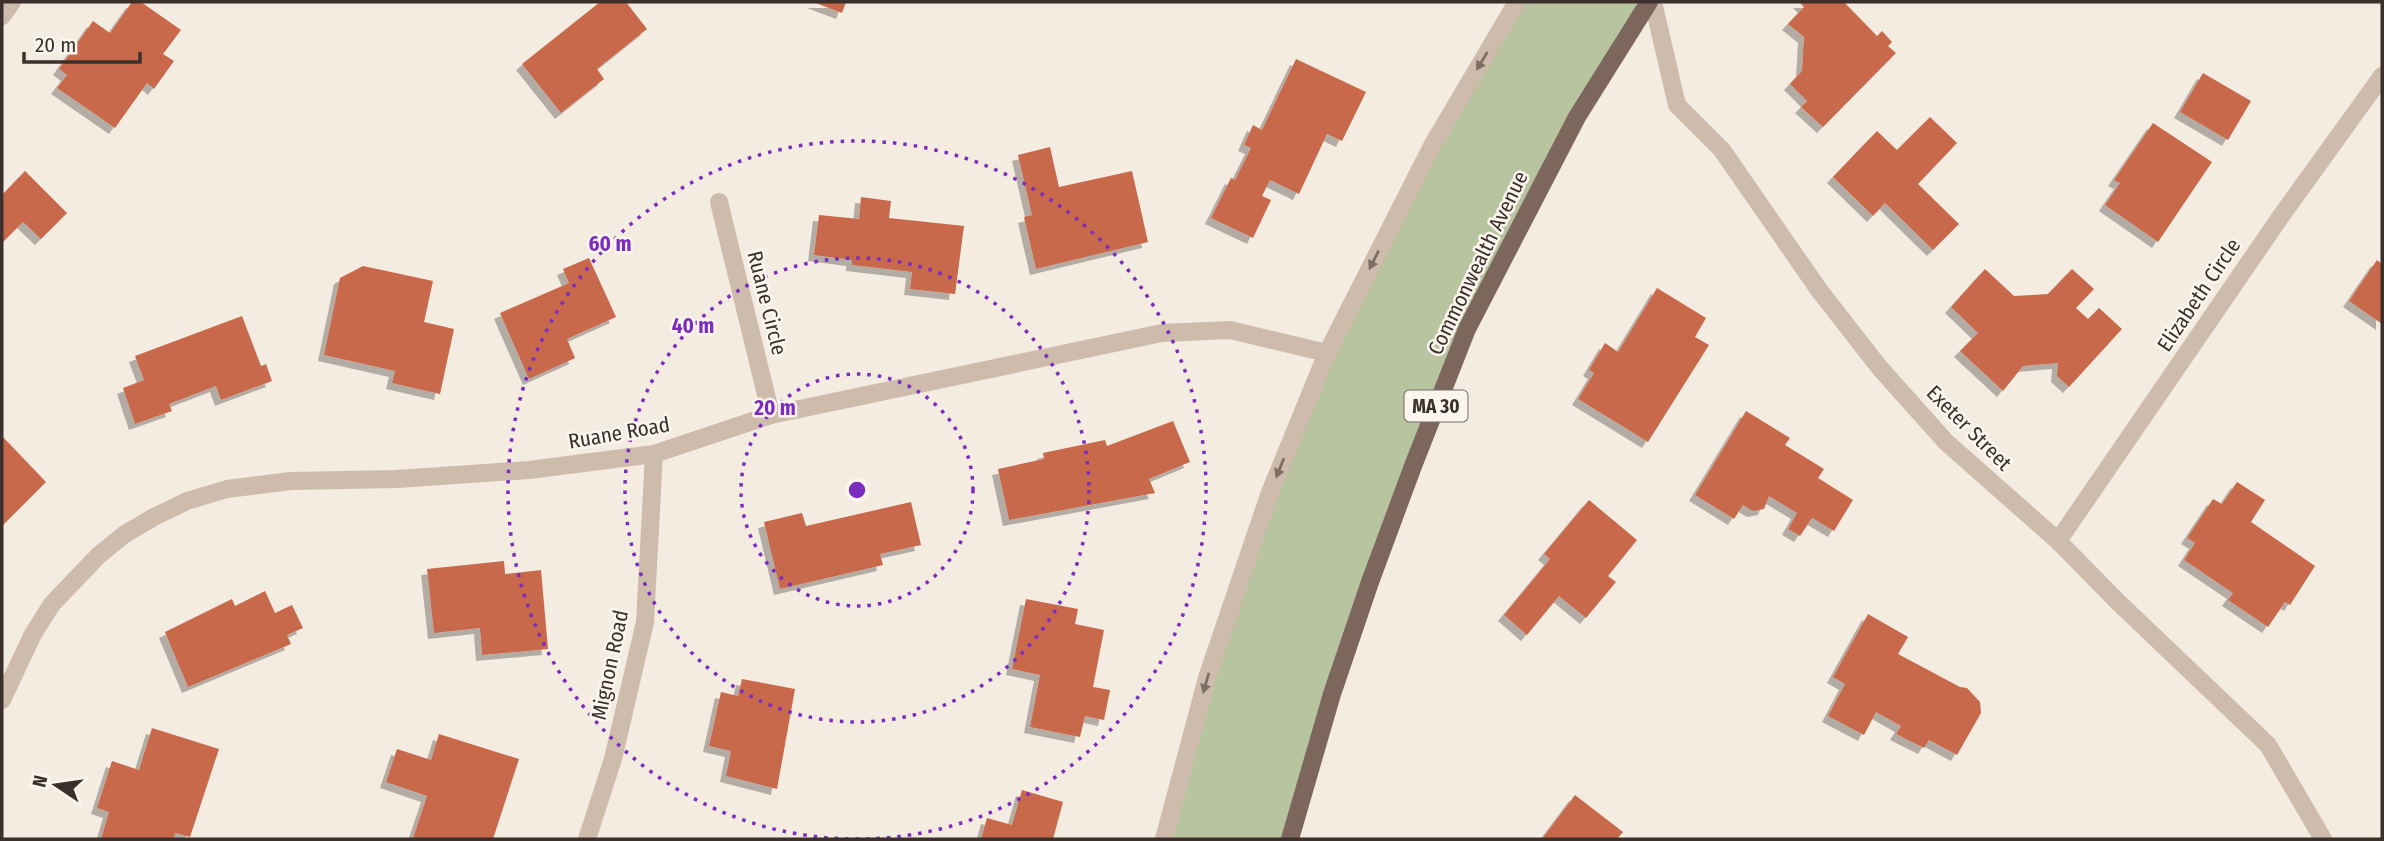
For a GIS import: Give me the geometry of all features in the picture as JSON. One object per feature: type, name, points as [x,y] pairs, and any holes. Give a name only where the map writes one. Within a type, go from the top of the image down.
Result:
[{"type":"main road","name":"Commonwealth Avenue","points":[[1290,839],[1332,694],[1370,582],[1467,329],[1577,117],[1651,2]]},
{"type":"street","points":[[2,16],[12,2]]},
{"type":"street","points":[[1164,839],[1207,678],[1269,495],[1327,353],[1433,144],[1517,2]]},
{"type":"street","name":"Exeter Street","points":[[1651,2],[1677,105],[1722,150],[1819,290],[1878,367],[1947,442],[2058,541],[2118,603],[2268,745],[2323,839]]},
{"type":"street","name":"Elizabeth Circle","points":[[2058,541],[2281,216],[2382,76]]},
{"type":"street","name":"Ruane Circle","points":[[719,202],[771,415]]},
{"type":"street","name":"Ruane Road","points":[[2,701],[33,634],[52,604],[99,555],[125,534],[154,517],[187,501],[227,489],[291,481],[397,479],[529,470],[654,454],[771,415],[1162,333],[1230,330],[1327,353]]},
{"type":"street","name":"Mignon Road","points":[[587,839],[613,759],[645,622],[654,454]]},
{"type":"green space","points":[[1517,2],[1649,2],[1467,329],[1290,839],[1164,839],[1207,678],[1327,353]]},
{"type":"building","points":[[132,2],[141,2],[181,30],[163,54],[174,61],[154,89],[147,83],[115,128],[57,88],[67,75],[59,69],[93,21],[110,33]]},
{"type":"building","points":[[600,2],[626,2],[647,29],[597,69],[604,79],[561,113],[522,64]]},
{"type":"building","points":[[813,2],[846,2],[842,13]]},
{"type":"building","points":[[1799,2],[1844,2],[1877,36],[1882,31],[1892,42],[1888,46],[1896,53],[1823,127],[1801,107],[1807,101],[1790,84],[1802,71],[1804,37],[1788,24],[1804,7]]},
{"type":"building","points":[[1296,59],[1366,92],[1342,141],[1327,134],[1299,194],[1270,180],[1262,196],[1271,200],[1253,238],[1211,218],[1231,178],[1235,180],[1251,148],[1244,145],[1253,125],[1262,130]]},
{"type":"building","points":[[2203,73],[2251,101],[2228,140],[2180,112]]},
{"type":"building","points":[[1930,117],[1957,143],[1918,184],[1959,224],[1933,250],[1885,203],[1873,216],[1833,177],[1877,131],[1897,150]]},
{"type":"building","points":[[2153,123],[2212,162],[2158,242],[2105,205],[2120,183],[2114,180]]},
{"type":"building","points":[[1050,147],[1059,187],[1132,171],[1148,242],[1036,269],[1024,217],[1032,215],[1018,155]]},
{"type":"building","points":[[25,171],[67,213],[41,239],[23,222],[2,243],[2,195]]},
{"type":"building","points":[[861,197],[891,201],[889,218],[964,226],[955,294],[910,289],[912,272],[852,265],[852,260],[814,255],[819,215],[859,219]]},
{"type":"building","points":[[589,258],[616,317],[567,339],[575,358],[529,379],[500,313],[569,283],[563,269]]},
{"type":"building","points":[[2377,260],[2382,264],[2382,324],[2349,301]]},
{"type":"building","points":[[363,266],[433,281],[424,322],[454,329],[440,394],[392,383],[395,371],[324,355],[340,278]]},
{"type":"building","points":[[1985,269],[2014,296],[2048,294],[2072,269],[2094,289],[2076,308],[2088,319],[2099,308],[2122,329],[2069,387],[2057,376],[2058,363],[2023,366],[2003,391],[1960,351],[1978,333],[1951,307]]},
{"type":"building","points":[[1657,288],[1706,318],[1695,337],[1709,345],[1648,442],[1578,399],[1594,373],[1589,370],[1605,343],[1618,352]]},
{"type":"building","points":[[242,316],[261,366],[266,364],[272,381],[221,400],[216,386],[169,404],[172,411],[135,424],[123,388],[144,380],[135,356]]},
{"type":"building","points":[[1746,411],[1790,438],[1785,445],[1824,469],[1818,478],[1853,500],[1834,531],[1812,518],[1800,536],[1788,529],[1797,513],[1769,496],[1764,509],[1753,511],[1743,505],[1734,519],[1695,495]]},
{"type":"building","points":[[1173,421],[1190,462],[1149,479],[1155,493],[1009,520],[998,469],[1044,459],[1043,453],[1105,440],[1107,446]]},
{"type":"building","points":[[2,436],[46,482],[2,526]]},
{"type":"building","points":[[2237,482],[2265,500],[2251,522],[2315,566],[2290,605],[2285,602],[2268,627],[2228,600],[2233,593],[2184,560],[2195,543],[2187,538],[2213,499],[2222,504]]},
{"type":"building","points":[[1589,500],[1637,540],[1608,576],[1616,582],[1586,618],[1559,596],[1527,635],[1504,615],[1550,559],[1544,554]]},
{"type":"building","points":[[911,502],[921,545],[880,554],[883,565],[780,589],[764,522],[802,513],[806,526]]},
{"type":"building","points":[[504,561],[505,574],[541,570],[548,649],[482,655],[480,628],[434,633],[427,569]]},
{"type":"building","points":[[265,591],[275,613],[292,605],[303,628],[287,635],[291,644],[188,687],[165,632],[232,599],[235,606]]},
{"type":"building","points":[[1026,599],[1078,609],[1075,624],[1104,630],[1093,687],[1110,690],[1104,720],[1085,716],[1080,737],[1030,727],[1040,675],[1012,669]]},
{"type":"building","points":[[1868,614],[1908,637],[1898,654],[1960,687],[1967,688],[1980,702],[1981,713],[1957,755],[1929,740],[1924,748],[1896,734],[1901,726],[1876,712],[1864,735],[1828,716],[1845,684],[1833,677]]},
{"type":"building","points":[[742,679],[795,689],[777,789],[726,776],[731,751],[709,746],[721,692],[738,696]]},
{"type":"building","points":[[152,728],[219,749],[190,837],[175,833],[174,839],[101,839],[109,812],[97,808],[112,761],[139,770]]},
{"type":"building","points":[[439,734],[519,759],[493,839],[413,838],[427,796],[386,782],[397,749],[431,760]]},
{"type":"building","points":[[1022,790],[1063,802],[1053,839],[981,839],[987,818],[1012,825]]},
{"type":"building","points":[[1575,795],[1623,832],[1617,839],[1542,839]]}]
